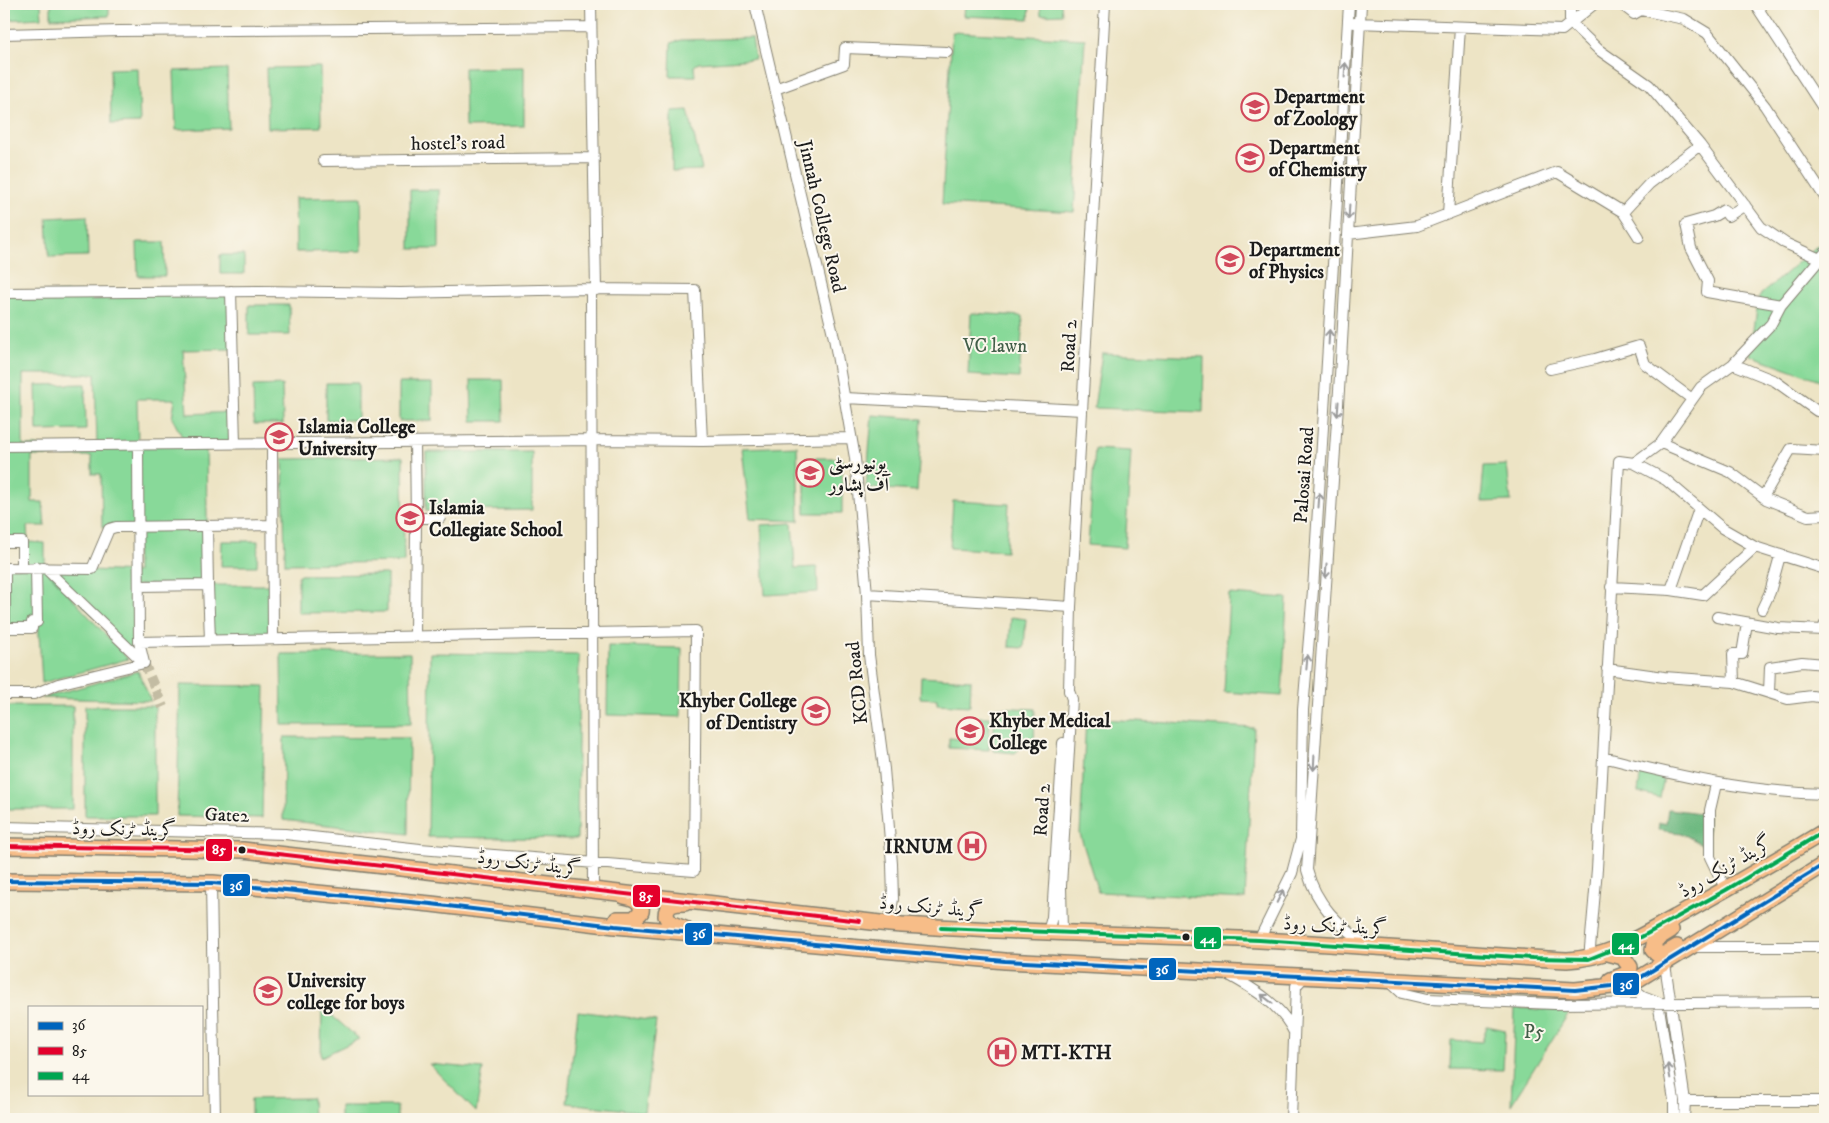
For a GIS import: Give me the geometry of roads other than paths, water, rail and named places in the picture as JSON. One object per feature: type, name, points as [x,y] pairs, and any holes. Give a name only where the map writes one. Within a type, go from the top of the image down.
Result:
[{"type":"highway","name":"گرینڈ ٹرنک روڈ","points":[[4,846],[243,850],[890,924],[990,931],[1259,940],[1532,958],[1589,958],[1608,953],[1634,941],[1825,831]]},
{"type":"highway","points":[[4,881],[211,884],[431,904],[550,919],[724,936],[1005,961],[1575,990],[1634,986],[1663,964],[1825,864]]},
{"type":"highway","points":[[1663,964],[1672,950],[1786,880],[1811,872]]},
{"type":"highway","points":[[550,919],[586,916],[628,920],[640,916],[642,908],[637,900],[594,890]]},
{"type":"highway","points":[[1663,964],[1722,892]]},
{"type":"highway","points":[[706,902],[672,904],[667,909],[666,916],[670,923],[678,927],[698,933],[724,936]]},
{"type":"highway","points":[[1608,953],[1623,957],[1630,967],[1634,986]]},
{"type":"street","points":[[591,4],[594,158],[592,634],[594,890]]},
{"type":"street","name":"Jinnah College Road","points":[[754,4],[776,88],[834,338],[851,438]]},
{"type":"street","name":"Road 2","points":[[1055,932],[1052,917],[1066,698],[1069,691],[1071,607],[1105,4]]},
{"type":"street","name":"Palosai Road","points":[[1259,940],[1292,874],[1307,812],[1303,710],[1313,590],[1349,4]]},
{"type":"street","points":[[1361,4],[1348,234],[1307,812],[1307,870],[1311,887],[1328,913],[1368,946]]},
{"type":"street","points":[[1570,4],[1570,22],[1599,50],[1649,85],[1700,145],[1761,227],[1785,243],[1823,256],[1781,305],[1770,324],[1733,364],[1701,387],[1661,443],[1634,463]]},
{"type":"street","points":[[1348,22],[1360,24],[1562,30],[1594,4]]},
{"type":"street","points":[[1621,4],[1634,14],[1641,10],[1684,19],[1707,33],[1764,106],[1825,195]]},
{"type":"street","points":[[1755,4],[1825,112]]},
{"type":"street","points":[[4,34],[129,30],[591,27]]},
{"type":"street","points":[[1448,214],[1460,27]]},
{"type":"street","points":[[776,88],[844,64],[845,48],[947,52]]},
{"type":"street","points":[[1623,212],[1648,184],[1700,145]]},
{"type":"street","name":"hostel's road","points":[[323,162],[594,158]]},
{"type":"street","points":[[1348,234],[1417,226],[1557,172],[1623,212],[1639,237]]},
{"type":"street","points":[[1338,186],[1351,187]]},
{"type":"street","points":[[1744,205],[1728,216],[1724,210],[1714,216],[1686,224],[1691,248],[1708,281],[1707,292],[1781,305]]},
{"type":"street","points":[[4,293],[231,291],[400,293],[695,290],[702,441]]},
{"type":"street","points":[[231,291],[235,444]]},
{"type":"street","points":[[1550,369],[1595,359],[1639,346],[1645,364],[1692,399]]},
{"type":"street","points":[[1733,364],[1775,381],[1817,411],[1825,412]]},
{"type":"street","points":[[845,398],[1082,410]]},
{"type":"street","points":[[4,446],[593,440],[702,441],[851,438]]},
{"type":"street","name":"KCD Road","points":[[851,438],[855,458],[867,594],[869,655],[884,769],[892,864],[893,899],[890,924]]},
{"type":"street","points":[[415,442],[415,636]]},
{"type":"street","points":[[272,443],[273,639]]},
{"type":"street","points":[[1661,443],[1730,472],[1763,496],[1808,516],[1825,515]]},
{"type":"street","points":[[138,445],[139,642],[144,662]]},
{"type":"street","points":[[1763,496],[1791,449],[1825,451]]},
{"type":"street","points":[[1589,958],[1597,869],[1619,461],[1634,463],[1666,480],[1722,528],[1755,546],[1780,556],[1825,569]]},
{"type":"street","points":[[1672,590],[1699,509]]},
{"type":"street","points":[[416,518],[440,518]]},
{"type":"street","points":[[40,568],[37,622],[32,622],[32,628],[4,628],[4,568],[40,568],[92,569],[109,529],[138,526],[273,524]]},
{"type":"street","points":[[207,526],[210,640]]},
{"type":"street","points":[[4,542],[22,542],[22,568]]},
{"type":"street","points":[[1612,587],[1672,590],[1703,595],[1755,546]]},
{"type":"street","points":[[1762,609],[1770,592],[1780,556]]},
{"type":"street","points":[[40,568],[144,662]]},
{"type":"street","points":[[139,586],[208,585]]},
{"type":"street","points":[[867,594],[1071,607]]},
{"type":"street","points":[[1717,617],[1778,628],[1823,630],[1825,624]]},
{"type":"street","points":[[1734,682],[1733,654],[1742,654],[1747,623]]},
{"type":"street","name":"Gate2","points":[[4,827],[269,833],[420,850],[694,871],[696,632],[592,634]]},
{"type":"street","points":[[139,642],[592,634]]},
{"type":"street","points":[[4,694],[34,694],[58,684],[144,662]]},
{"type":"street","points":[[1769,692],[1770,667],[1802,662],[1825,664]]},
{"type":"street","points":[[1607,669],[1664,677],[1734,682],[1788,699],[1812,696],[1825,698]]},
{"type":"street","points":[[1603,757],[1688,779],[1716,784],[1747,789],[1825,794]]},
{"type":"street","points":[[1716,784],[1710,810],[1710,857],[1722,892]]},
{"type":"street","points":[[211,884],[215,1119]]},
{"type":"street","points":[[1690,947],[1825,947]]},
{"type":"street","points":[[1663,964],[1684,1101],[1684,1119]]},
{"type":"street","points":[[1227,973],[1254,989],[1274,1004],[1286,1018],[1295,1036]]},
{"type":"street","points":[[1291,1119],[1296,986],[1304,976]]},
{"type":"street","points":[[1388,980],[1402,993],[1428,999],[1556,1004],[1825,1002]]},
{"type":"street","points":[[1634,986],[1658,1002],[1674,1100],[1674,1119]]},
{"type":"street","points":[[1684,1101],[1825,1101]]},
{"type":"tunnel","points":[[144,663],[163,707]]},
{"type":"place","name":"Department of Zoology","points":[[1255,107]]},
{"type":"place","name":"Department of Chemistry","points":[[1250,158]]},
{"type":"place","name":"Department of Physics","points":[[1230,260]]},
{"type":"place","name":"Islamia College University","points":[[279,437]]},
{"type":"place","name":"یونیورسٹی آف پشاور","points":[[810,473]]},
{"type":"place","name":"Islamia Collegiate School","points":[[410,518]]},
{"type":"place","name":"Khyber College of Dentistry","points":[[816,711]]},
{"type":"place","name":"Khyber Medical College","points":[[970,731]]},
{"type":"place","name":"IRNUM","points":[[972,846]]},
{"type":"place","name":"University college for boys","points":[[268,991]]},
{"type":"place","name":"MTI-KTH","points":[[1002,1052]]},
{"type":"park label","name":"VC lawn","points":[[995,345]]},
{"type":"park label","name":"P5","points":[[1534,1031]]}]
